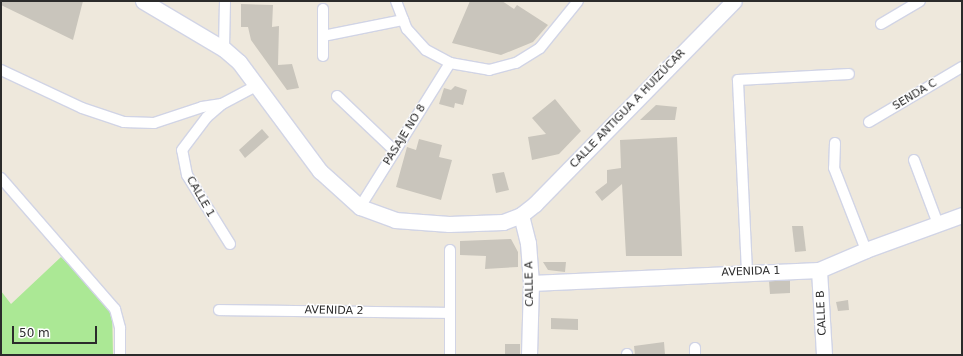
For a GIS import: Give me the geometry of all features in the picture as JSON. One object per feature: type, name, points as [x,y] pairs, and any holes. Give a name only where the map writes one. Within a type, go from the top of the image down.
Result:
[{"type":"main road","points":[[143,1],[224,49],[239,62],[320,171],[360,207]]},
{"type":"main road","name":"CALLE ANTIGUA A HUIZÚCAR","points":[[360,207],[394,220],[449,224],[503,222],[521,215],[535,204],[734,1]]},
{"type":"main road","name":"CALLE A","points":[[521,215],[528,243],[531,283],[529,355]]},
{"type":"main road","name":"AVENIDA 1","points":[[531,283],[747,272],[819,270],[866,250],[962,215]]},
{"type":"main road","name":"CALLE B","points":[[819,270],[824,355]]},
{"type":"street","points":[[224,1],[224,49]]},
{"type":"street","points":[[396,1],[403,20],[418,44],[450,63],[490,70],[516,63],[540,48],[578,1]]},
{"type":"street","points":[[882,24],[920,1]]},
{"type":"street","points":[[323,9],[323,56]]},
{"type":"street","points":[[323,36],[403,20]]},
{"type":"street","name":"PASAJE NO 8","points":[[360,207],[450,63]]},
{"type":"street","name":"SENDA C","points":[[869,122],[962,67]]},
{"type":"street","points":[[1,70],[82,108],[124,122],[154,123],[202,106],[222,104]]},
{"type":"street","points":[[747,272],[738,80],[849,74]]},
{"type":"street","name":"CALLE 1","points":[[230,244],[187,175],[182,150],[207,117],[222,104],[257,85]]},
{"type":"street","points":[[337,96],[395,151]]},
{"type":"street","points":[[835,143],[834,168],[866,250]]},
{"type":"street","points":[[914,160],[938,224]]},
{"type":"street","points":[[1,178],[116,309],[120,328],[120,355]]},
{"type":"street","points":[[450,250],[450,355]]},
{"type":"street","name":"AVENIDA 2","points":[[219,310],[450,313]]},
{"type":"green space","points":[[61,257],[112,308],[113,355],[1,355],[1,291],[11,304]]},
{"type":"building","points":[[1,1],[83,1],[73,40],[1,5]]},
{"type":"building","points":[[470,1],[502,1],[514,9],[517,5],[548,25],[533,42],[501,55],[452,43]]},
{"type":"building","points":[[241,4],[273,5],[272,27],[279,26],[278,65],[292,64],[299,88],[287,90],[251,40],[248,27],[241,27]]},
{"type":"building","points":[[455,86],[467,90],[463,105],[455,103],[454,108],[439,104],[444,88],[451,90]]},
{"type":"building","points":[[555,99],[581,131],[559,154],[532,160],[528,137],[546,134],[532,118]]},
{"type":"building","points":[[656,105],[677,107],[675,120],[640,120]]},
{"type":"building","points":[[262,129],[269,137],[245,158],[239,150]]},
{"type":"building","points":[[677,137],[682,256],[626,256],[622,184],[602,201],[595,192],[607,183],[607,170],[621,168],[620,140]]},
{"type":"building","points":[[419,139],[442,145],[439,157],[452,160],[441,200],[396,187],[407,147],[416,150]]},
{"type":"building","points":[[504,172],[509,190],[496,193],[492,174]]},
{"type":"building","points":[[792,226],[803,226],[806,251],[795,252]]},
{"type":"building","points":[[511,239],[518,252],[518,267],[485,269],[486,256],[460,255],[460,241]]},
{"type":"building","points":[[543,262],[566,262],[565,272],[548,270]]},
{"type":"building","points":[[790,280],[790,293],[770,294],[769,281]]},
{"type":"building","points":[[848,300],[849,310],[838,311],[836,302]]},
{"type":"building","points":[[551,318],[578,319],[578,330],[551,329]]},
{"type":"building","points":[[664,342],[665,355],[635,355],[634,346]]},
{"type":"building","points":[[505,344],[520,344],[520,355],[505,355]]}]
